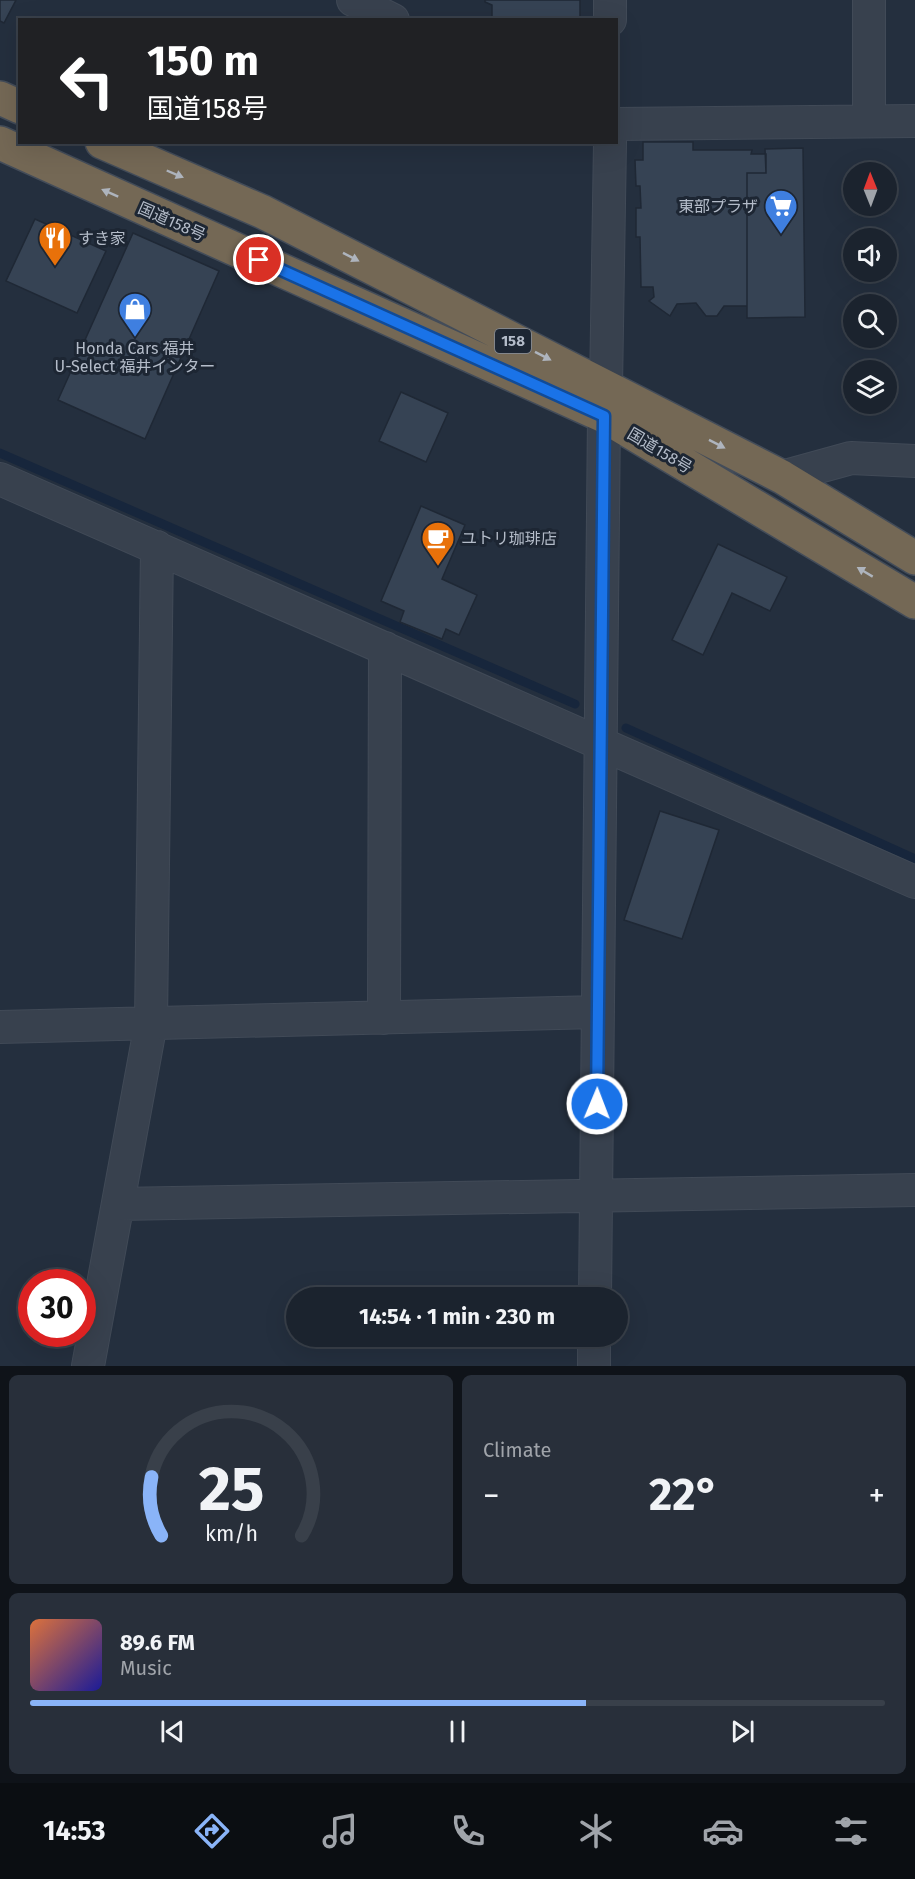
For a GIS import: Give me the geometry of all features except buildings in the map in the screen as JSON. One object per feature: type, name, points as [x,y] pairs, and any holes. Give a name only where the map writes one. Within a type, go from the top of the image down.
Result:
[{"type":"highway","points":[[0,98],[18,106]]},
{"type":"highway","name":"国道158号","points":[[0,143],[782,477],[915,558]]},
{"type":"highway","name":"国道158号","points":[[107,144],[263,212],[605,402],[915,602]]},
{"type":"street","points":[[353,0],[389,18]]},
{"type":"street","points":[[610,0],[610,18]]},
{"type":"street","points":[[869,0],[869,121]]},
{"type":"street","points":[[618,124],[915,121]]},
{"type":"street","points":[[595,1287],[610,144]]},
{"type":"street","points":[[782,477],[851,458],[915,461]]},
{"type":"street","points":[[0,479],[915,882]]},
{"type":"street","points":[[88,1366],[151,1023],[157,547]]},
{"type":"street","points":[[384,1018],[385,648]]},
{"type":"street","points":[[0,1027],[598,1012]]},
{"type":"street","points":[[118,1204],[915,1190]]},
{"type":"street","points":[[594,1347],[594,1366]]},
{"type":"waterway","points":[[0,453],[575,704]]},
{"type":"waterway","points":[[626,728],[915,859]]},
{"type":"place","name":"東部プラザ","points":[[781,235]]},
{"type":"place","name":"すき家","points":[[55,267]]},
{"type":"place","name":"Honda Cars 福井 U-Select 福井インター","points":[[135,338]]},
{"type":"place","name":"ユトリ珈琲店","points":[[438,567]]},
{"type":"route","points":[[259,260],[604,416],[597,1104]]}]
